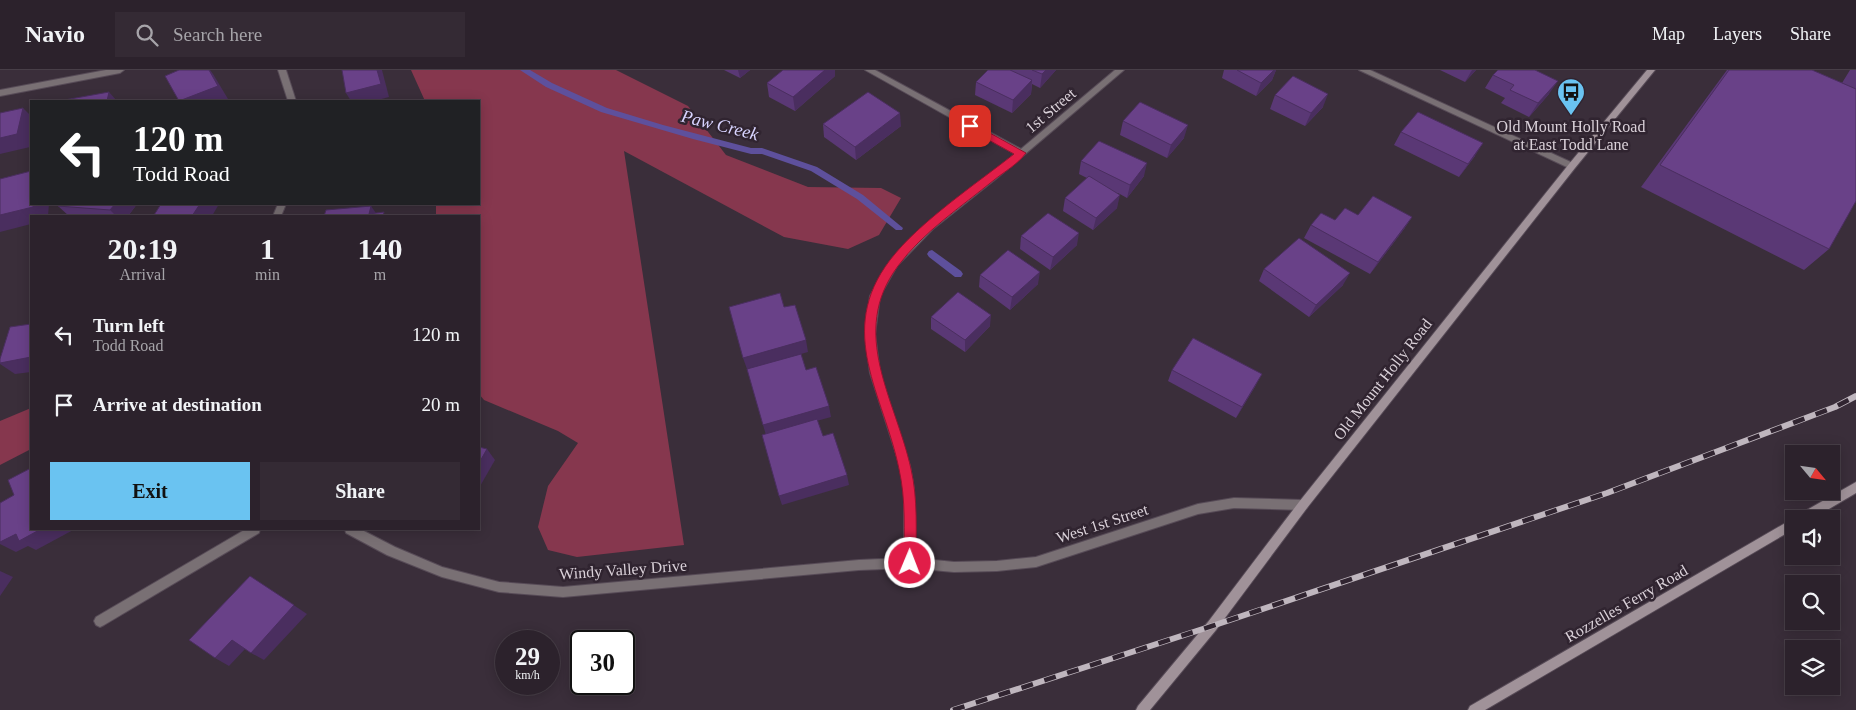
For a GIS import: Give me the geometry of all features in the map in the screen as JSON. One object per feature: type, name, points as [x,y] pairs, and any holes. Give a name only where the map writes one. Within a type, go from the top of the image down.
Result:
[{"type":"street","points":[[0,93],[120,70]]},
{"type":"street","points":[[282,70],[292,100]]},
{"type":"street","points":[[869,70],[1021,153]]},
{"type":"street","name":"1st Street","points":[[910,563],[909,489],[905,466],[875,373],[870,334],[875,296],[894,263],[910,245],[1120,70]]},
{"type":"street","points":[[1363,70],[1572,166]]},
{"type":"street","name":"Old Mount Holly Road","points":[[1142,710],[1212,626],[1303,504],[1572,166],[1651,70]]},
{"type":"street","points":[[1817,510],[1856,487]]},
{"type":"street","name":"West 1st Street","points":[[910,563],[954,567],[997,566],[1036,562],[1198,509],[1234,502],[1303,504]]},
{"type":"street","name":"Rozzelles Ferry Road","points":[[1474,710],[1785,528]]},
{"type":"street","points":[[100,621],[253,530]]},
{"type":"street","name":"Windy Valley Drive","points":[[352,530],[391,551],[442,572],[499,587],[563,592],[859,565],[910,563]]},
{"type":"shaded area","points":[[411,70],[616,70],[688,106],[726,155],[808,187],[881,188],[901,198],[879,235],[848,249],[784,237],[624,151],[684,545],[577,557],[548,550],[538,527],[548,486],[578,443],[558,431],[484,400],[480,395],[480,215],[436,215],[436,205],[480,205],[480,100],[425,100]]},
{"type":"shaded area","points":[[30,408],[30,450],[0,465],[0,421]]},
{"type":"building","points":[[179,70],[209,70],[218,86],[178,100],[165,76]]},
{"type":"building","points":[[342,70],[377,70],[381,84],[346,93]]},
{"type":"building","points":[[783,70],[825,70],[793,97],[767,83]]},
{"type":"building","points":[[988,70],[1010,70],[1032,80],[1013,100],[976,82]]},
{"type":"building","points":[[1032,70],[1046,70],[1042,74]]},
{"type":"building","points":[[1237,70],[1274,70],[1261,83]]},
{"type":"building","points":[[1498,70],[1535,70],[1558,81],[1538,103],[1510,90],[1514,85],[1493,75]]},
{"type":"building","points":[[1729,70],[1812,70],[1856,89],[1856,201],[1829,249],[1660,165]]},
{"type":"building","points":[[1293,76],[1328,94],[1311,113],[1275,95]]},
{"type":"building","points":[[109,92],[107,100],[65,100]]},
{"type":"building","points":[[868,92],[900,113],[855,147],[823,124]]},
{"type":"building","points":[[1140,102],[1188,125],[1171,145],[1123,121]]},
{"type":"building","points":[[23,108],[17,134],[0,138],[0,113]]},
{"type":"building","points":[[1418,112],[1483,143],[1468,164],[1401,132]]},
{"type":"building","points":[[1099,141],[1147,163],[1130,185],[1081,161]]},
{"type":"building","points":[[30,171],[30,205],[34,205],[33,207],[0,215],[0,179]]},
{"type":"building","points":[[1089,176],[1120,195],[1096,218],[1065,198]]},
{"type":"building","points":[[1373,196],[1412,217],[1378,262],[1311,225],[1321,213],[1335,220],[1345,208],[1358,215]]},
{"type":"building","points":[[59,205],[114,205],[110,210]]},
{"type":"building","points":[[160,205],[199,205],[193,215],[154,215]]},
{"type":"building","points":[[371,206],[369,214],[384,212],[383,215],[324,215],[326,210]]},
{"type":"building","points":[[1048,213],[1079,233],[1053,257],[1021,236]]},
{"type":"building","points":[[1299,238],[1350,273],[1316,305],[1264,269]]},
{"type":"building","points":[[1008,250],[1040,272],[1012,297],[980,275]]},
{"type":"building","points":[[958,292],[991,315],[965,340],[931,317]]},
{"type":"building","points":[[780,293],[784,307],[795,305],[806,340],[743,358],[729,307]]},
{"type":"building","points":[[30,324],[30,357],[0,363],[0,359],[10,327]]},
{"type":"building","points":[[1193,338],[1262,374],[1242,407],[1172,370]]},
{"type":"building","points":[[801,354],[806,370],[816,367],[829,406],[763,425],[747,369]]},
{"type":"building","points":[[817,419],[823,436],[833,433],[847,475],[779,496],[762,435]]},
{"type":"building","points":[[480,447],[487,449],[480,461]]},
{"type":"building","points":[[30,469],[30,530],[39,530],[19,541],[16,534],[0,542],[0,503],[14,495],[8,480]]},
{"type":"building","points":[[250,576],[294,605],[251,653],[232,640],[215,658],[189,640]]},
{"type":"waterway","name":"Paw Creek","points":[[524,70],[576,98],[633,120],[751,151],[762,151],[814,169],[860,197],[899,228]]},
{"type":"waterway","name":"Paw Creek","points":[[932,254],[958,274]]},
{"type":"railway","points":[[953,710],[1212,626],[1607,493],[1835,407],[1856,396]]},
{"type":"place","name":"Old Mount Holly Road at East Todd Lane","points":[[1571,116]]},
{"type":"route","points":[[910,563],[911,515],[909,489],[905,466],[875,373],[870,334],[872,312],[875,296],[894,263],[910,245],[1021,153],[970,126]]}]
